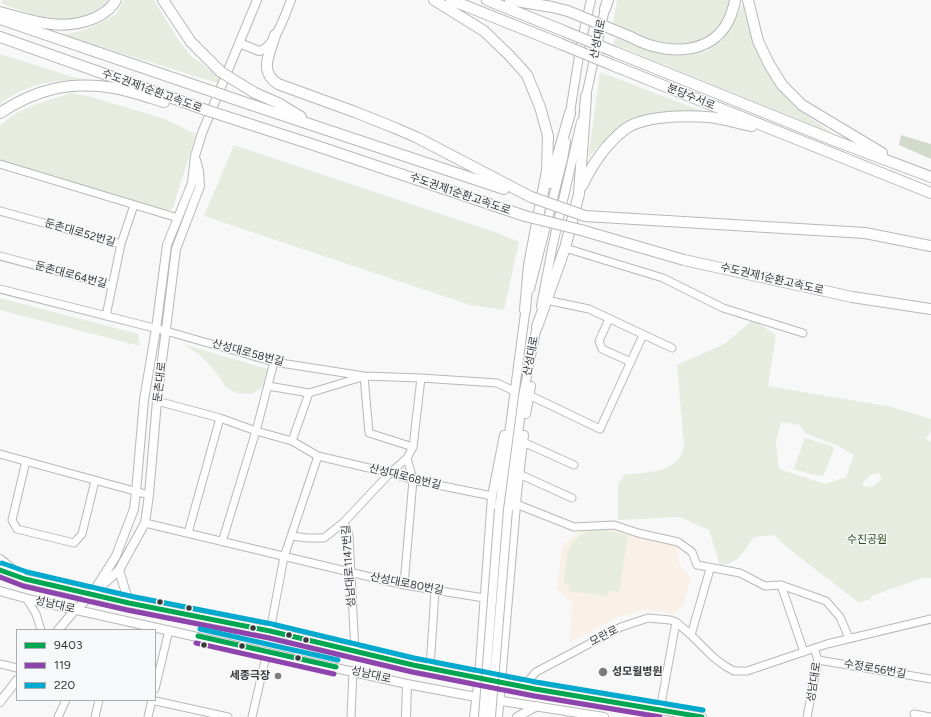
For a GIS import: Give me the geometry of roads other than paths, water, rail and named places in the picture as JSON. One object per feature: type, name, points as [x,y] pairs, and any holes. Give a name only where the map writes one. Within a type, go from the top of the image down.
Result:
[{"type":"highway","points":[[0,12],[15,20],[54,26],[75,24],[102,14],[114,5],[116,0]]},
{"type":"highway","points":[[163,0],[191,42],[221,72],[255,93],[278,103],[320,128]]},
{"type":"highway","points":[[434,0],[484,31],[509,55],[527,75],[540,107],[548,136],[547,171],[529,265],[525,310]]},
{"type":"highway","name":"분당수서로","points":[[451,0],[931,193]]},
{"type":"highway","name":"분당수서로","points":[[487,0],[833,140],[931,177]]},
{"type":"highway","points":[[510,0],[568,11],[640,42],[661,48],[682,50],[700,46],[715,37],[727,23],[735,0]]},
{"type":"highway","points":[[748,0],[758,41],[769,64],[782,84],[802,105],[840,129],[908,168]]},
{"type":"highway","name":"수도권제1순환고속도로","points":[[0,19],[15,20],[214,92],[586,216],[865,233],[931,246]]},
{"type":"highway","points":[[275,35],[266,64],[269,76],[278,84],[288,89],[362,114],[395,128],[531,197]]},
{"type":"highway","name":"수도권제1순환고속도로","points":[[0,37],[206,110],[314,144],[525,216],[581,230],[684,260],[852,297],[931,309]]},
{"type":"highway","points":[[0,113],[16,102],[34,94],[55,88],[85,86],[114,88],[165,102],[206,110]]},
{"type":"highway","points":[[579,194],[586,96]]},
{"type":"highway","points":[[539,216],[570,114]]},
{"type":"highway","points":[[537,327],[565,248],[579,194],[589,171],[602,153],[624,130],[644,121],[664,117],[707,117],[775,130]]},
{"type":"main road","points":[[257,0],[239,43],[262,51],[266,48],[275,35],[291,0]]},
{"type":"main road","name":"산성대로","points":[[483,717],[499,509],[525,310],[563,159],[581,43],[591,0]]},
{"type":"main road","name":"산성대로","points":[[491,717],[508,510],[523,396],[553,244],[606,3]]},
{"type":"main road","name":"둔촌대로","points":[[92,594],[116,556],[134,509],[144,400],[156,329],[167,245],[192,183],[195,156],[202,133],[239,43]]},
{"type":"main road","name":"둔촌대로","points":[[59,629],[75,610],[119,570],[145,523],[149,496],[157,401],[176,249],[200,186],[199,171],[195,156]]},
{"type":"main road","points":[[498,717],[519,474],[532,378],[537,327]]},
{"type":"main road","points":[[474,717],[479,678],[492,496],[498,459],[514,391]]},
{"type":"main road","points":[[0,559],[24,579]]},
{"type":"main road","name":"성남대로","points":[[0,570],[24,579],[130,603],[270,631],[355,652],[430,668],[523,687],[702,717]]},
{"type":"main road","points":[[119,570],[130,603]]},
{"type":"main road","name":"성남대로","points":[[0,591],[75,610],[407,684],[476,697],[604,717]]},
{"type":"main road","points":[[0,702],[16,681]]},
{"type":"main road","points":[[406,717],[407,684]]},
{"type":"main road","points":[[517,717],[537,706]]},
{"type":"street","points":[[0,164],[178,218]]},
{"type":"street","name":"둔촌대로52번길","points":[[0,211],[121,244],[134,205]]},
{"type":"street","points":[[112,286],[121,244]]},
{"type":"street","points":[[565,248],[664,278],[723,308],[803,333]]},
{"type":"street","name":"둔촌대로64번길","points":[[0,256],[112,286],[106,316]]},
{"type":"street","points":[[0,289],[156,329]]},
{"type":"street","points":[[546,300],[589,309],[672,348]]},
{"type":"street","points":[[609,319],[599,341],[602,349],[631,362]]},
{"type":"street","name":"산성대로58번길","points":[[156,329],[274,362],[364,376],[497,383],[514,391]]},
{"type":"street","points":[[529,395],[600,429],[643,335]]},
{"type":"street","points":[[222,542],[256,431],[274,362]]},
{"type":"street","points":[[268,386],[309,393],[364,376],[369,433],[413,447],[421,378]]},
{"type":"street","points":[[292,441],[309,393]]},
{"type":"street","name":"산성대로68번길","points":[[157,401],[220,418],[256,431],[292,441],[318,456],[413,480],[492,496]]},
{"type":"street","points":[[188,533],[220,418]]},
{"type":"street","points":[[523,442],[574,465]]},
{"type":"street","name":"성남대로1147번길","points":[[355,652],[349,536],[344,522],[390,473],[407,458],[413,447]]},
{"type":"street","points":[[0,454],[149,496]]},
{"type":"street","points":[[270,631],[284,557],[318,456]]},
{"type":"street","points":[[404,585],[413,480],[407,458]]},
{"type":"street","points":[[26,461],[12,520],[17,529],[74,543],[82,534],[95,481]]},
{"type":"street","points":[[519,474],[572,498]]},
{"type":"street","points":[[516,504],[574,528],[614,525],[638,533],[678,542],[692,552],[697,565],[710,569],[740,573],[765,586],[781,585],[826,601],[840,617],[849,638]]},
{"type":"street","points":[[291,536],[324,538],[344,522]]},
{"type":"street","name":"산성대로80번길","points":[[145,523],[404,585],[484,598]]},
{"type":"street","points":[[691,635],[710,569]]},
{"type":"street","points":[[781,585],[804,652]]},
{"type":"street","points":[[430,668],[435,590]]},
{"type":"street","points":[[27,599],[36,614],[41,629]]},
{"type":"street","name":"모란로","points":[[523,687],[536,672],[621,627],[648,618],[676,622]]},
{"type":"street","points":[[676,622],[713,657],[734,671],[747,671],[814,648],[849,638],[931,619]]},
{"type":"street","points":[[660,710],[676,622]]},
{"type":"street","points":[[156,685],[169,630]]},
{"type":"street","name":"성남대로","points":[[808,717],[818,660],[814,648]]},
{"type":"street","points":[[252,717],[267,652]]},
{"type":"street","name":"수정로56번길","points":[[818,660],[931,679]]},
{"type":"street","points":[[0,664],[16,668]]},
{"type":"street","points":[[351,717],[353,671]]},
{"type":"street","points":[[58,717],[66,701]]},
{"type":"street","points":[[95,717],[99,701]]},
{"type":"street","points":[[148,717],[152,701]]},
{"type":"street","points":[[156,701],[202,714],[228,717]]},
{"type":"street","points":[[914,714],[930,717]]},
{"type":"place","name":"성모윌병원","points":[[603,672]]},
{"type":"place","name":"세종극장","points":[[278,676]]},
{"type":"park label","name":"수진공원","points":[[867,540]]}]
